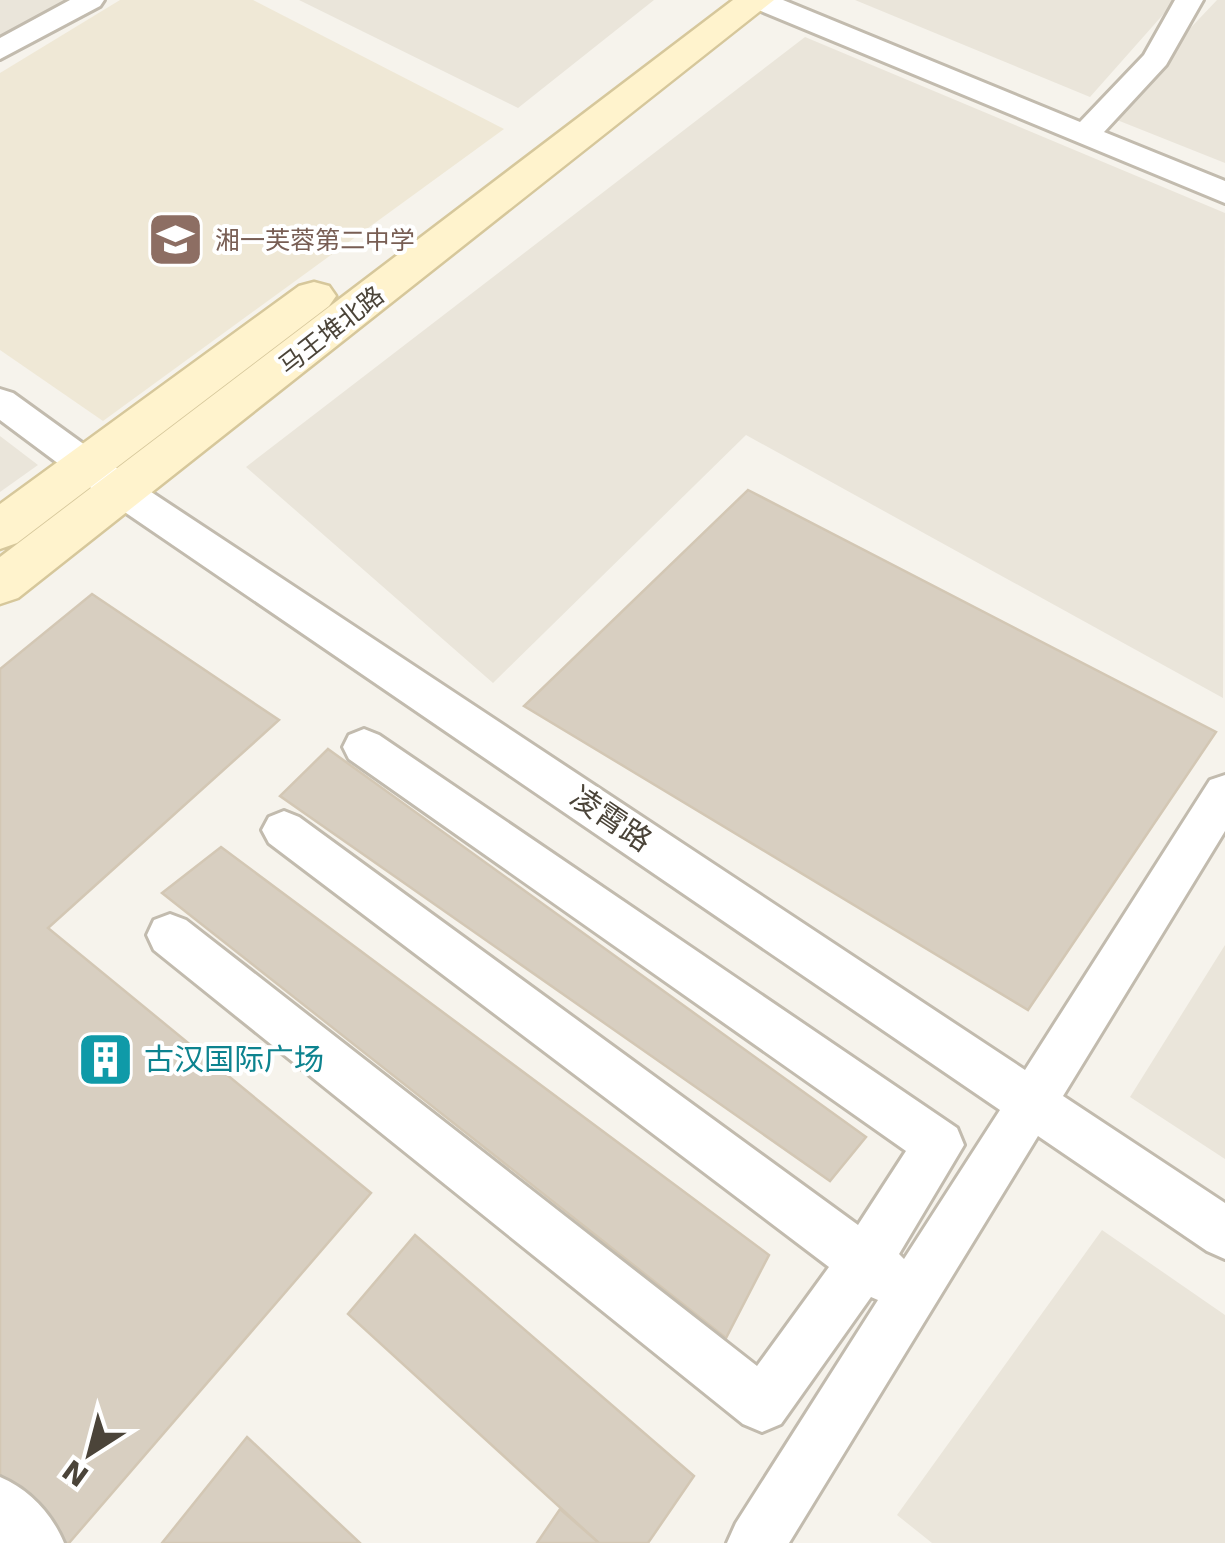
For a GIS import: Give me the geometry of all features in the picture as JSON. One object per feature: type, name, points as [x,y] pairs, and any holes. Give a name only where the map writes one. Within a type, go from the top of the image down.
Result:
[{"type":"main road","name":"马王堆北路","points":[[0,530],[708,0]]},
{"type":"main road","name":"马王堆北路","points":[[0,584],[758,0]]},
{"type":"street","points":[[0,50],[90,0]]},
{"type":"street","points":[[758,0],[1225,192]]},
{"type":"street","points":[[1085,134],[1156,59],[1188,0]]},
{"type":"street","points":[[0,19],[29,34]]},
{"type":"street","name":"凌霄路","points":[[0,402],[123,492],[1225,1233]]},
{"type":"street","points":[[170,935],[762,1405],[865,1262],[938,1144],[364,746]]},
{"type":"street","points":[[756,1543],[1225,793]]},
{"type":"street","points":[[284,830],[912,1296]]},
{"type":"street","points":[[0,1505],[35,1543]]},
{"type":"shaded area","points":[[0,0],[95,0],[0,53]]},
{"type":"shaded area","name":"湘一芙蓉第二中学","points":[[120,0],[253,0],[504,129],[103,421],[0,350],[0,73]]},
{"type":"shaded area","points":[[299,0],[654,0],[518,108]]},
{"type":"shaded area","points":[[855,0],[1176,0],[1090,97]]},
{"type":"shaded area","points":[[1217,0],[1225,0],[1225,163],[1107,116]]},
{"type":"shaded area","points":[[805,37],[1225,213],[1223,698],[746,435],[493,683],[246,467]]},
{"type":"shaded area","points":[[0,436],[38,465],[0,492]]},
{"type":"shaded area","points":[[1225,945],[1225,1159],[1130,1097]]},
{"type":"shaded area","points":[[1102,1230],[1225,1315],[1225,1543],[932,1543],[897,1515]]},
{"type":"building","points":[[748,490],[1216,732],[1028,1010],[524,706]]},
{"type":"building","name":"古汉国际广场","points":[[92,594],[279,720],[48,928],[371,1193],[69,1543],[63,1543],[0,1474],[0,669]]},
{"type":"building","points":[[328,749],[866,1137],[830,1181],[280,796]]},
{"type":"building","points":[[221,847],[769,1255],[726,1338],[162,893]]},
{"type":"building","points":[[415,1235],[694,1476],[648,1543],[599,1543],[348,1314]]},
{"type":"building","points":[[247,1437],[360,1543],[162,1543]]},
{"type":"building","points":[[560,1509],[599,1543],[537,1543]]},
{"type":"place","name":"湘一芙蓉第二中学","points":[[176,240]]},
{"type":"place","name":"古汉国际广场","points":[[105,1060]]}]
